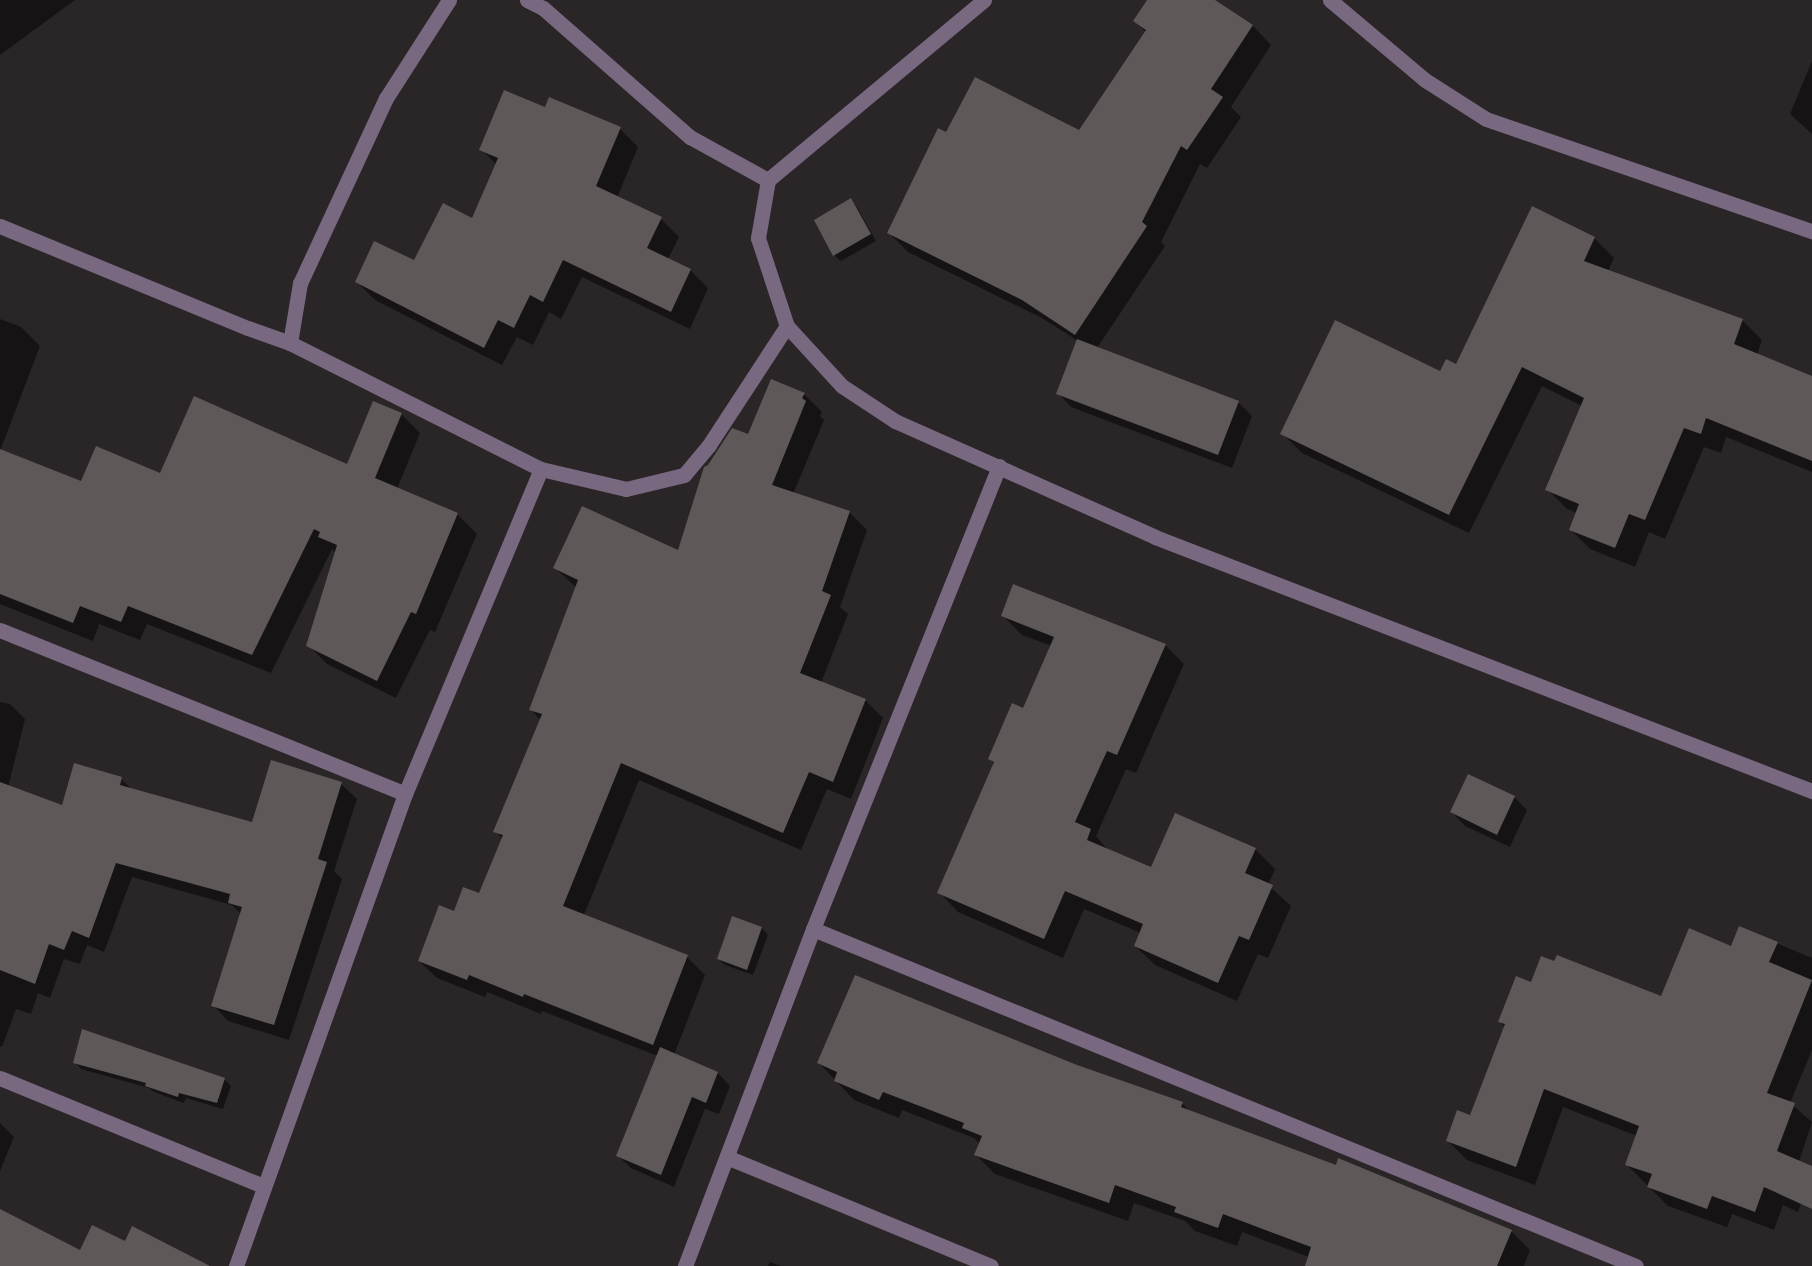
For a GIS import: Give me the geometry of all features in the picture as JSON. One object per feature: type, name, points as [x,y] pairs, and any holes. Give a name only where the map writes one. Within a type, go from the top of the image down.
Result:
[{"type":"street","points":[[290,343],[300,283],[386,98],[449,0]]},
{"type":"street","points":[[527,0],[543,8],[690,136],[768,180]]},
{"type":"street","points":[[984,0],[768,180],[758,238],[787,326],[842,386],[895,421],[1155,537],[1812,791]]},
{"type":"street","points":[[1330,0],[1425,80],[1486,119],[1812,231]]},
{"type":"street","points":[[0,226],[248,328],[290,343],[541,469],[626,489],[684,475],[709,446],[787,326]]},
{"type":"street","points":[[685,1266],[729,1158],[813,929],[999,466]]},
{"type":"street","points":[[236,1266],[405,794],[541,469]]},
{"type":"street","points":[[0,630],[405,794]]},
{"type":"street","points":[[813,929],[1636,1266]]},
{"type":"street","points":[[0,1078],[263,1186]]},
{"type":"street","points":[[729,1158],[992,1266]]},
{"type":"building","points":[[1147,0],[1215,0],[1253,25],[1211,89],[1223,97],[1187,150],[1181,146],[1142,222],[1147,226],[1075,335],[1022,300],[887,233],[938,128],[946,132],[975,77],[1079,130],[1146,30],[1133,21]]},
{"type":"building","points":[[504,90],[545,107],[549,97],[621,127],[596,186],[662,217],[647,248],[691,269],[671,312],[563,260],[543,302],[530,295],[514,328],[498,320],[484,348],[355,282],[374,241],[414,260],[443,203],[472,218],[498,158],[479,150]]},
{"type":"building","points":[[851,198],[871,234],[833,256],[814,220]]},
{"type":"building","points":[[1532,206],[1595,237],[1584,261],[1743,319],[1734,344],[1812,376],[1812,461],[1706,418],[1701,434],[1684,428],[1645,520],[1629,514],[1615,548],[1569,530],[1579,504],[1545,490],[1584,398],[1522,367],[1449,515],[1280,434],[1335,320],[1440,371],[1446,359],[1456,364]]},
{"type":"building","points":[[1077,339],[1239,401],[1218,455],[1056,394]]},
{"type":"building","points":[[771,379],[805,393],[802,398],[806,401],[772,485],[850,511],[822,591],[831,595],[800,673],[866,699],[833,782],[809,772],[783,833],[621,763],[563,906],[688,955],[653,1045],[524,994],[523,997],[469,975],[467,980],[418,961],[439,905],[454,911],[463,887],[479,893],[503,835],[493,832],[542,714],[529,710],[578,580],[553,568],[582,506],[678,550],[704,467],[708,465],[732,428],[748,434]]},
{"type":"building","points":[[194,396],[347,464],[373,401],[402,413],[375,478],[458,513],[416,614],[411,612],[377,681],[306,646],[337,545],[318,537],[320,532],[314,529],[252,655],[128,606],[121,622],[80,606],[73,623],[0,594],[0,449],[81,481],[96,446],[160,473]]},
{"type":"building","points":[[1013,584],[1166,644],[1117,755],[1107,751],[1075,822],[1091,829],[1087,840],[1151,867],[1175,813],[1256,848],[1245,873],[1273,885],[1249,940],[1239,936],[1218,983],[1134,946],[1143,924],[1065,891],[1044,939],[937,893],[994,762],[988,759],[1012,703],[1023,708],[1054,637],[1001,616]]},
{"type":"building","points":[[271,760],[342,782],[318,859],[327,862],[274,1025],[211,1006],[242,907],[228,903],[230,894],[116,863],[89,938],[72,931],[64,950],[49,944],[35,984],[0,970],[0,782],[62,805],[74,763],[122,777],[120,785],[252,822]]},
{"type":"building","points":[[1468,774],[1515,796],[1497,835],[1450,812]]},
{"type":"building","points":[[732,916],[762,927],[747,970],[717,959]]},
{"type":"building","points":[[1739,926],[1778,942],[1769,962],[1812,980],[1767,1093],[1795,1103],[1777,1151],[1812,1166],[1812,1209],[1764,1187],[1755,1212],[1712,1196],[1707,1209],[1647,1187],[1652,1174],[1625,1165],[1639,1126],[1544,1089],[1516,1167],[1446,1141],[1457,1110],[1470,1115],[1505,1024],[1498,1022],[1516,976],[1531,982],[1541,956],[1554,961],[1557,955],[1661,996],[1689,928],[1731,946]]},
{"type":"building","points":[[855,975],[1077,1065],[1183,1102],[1181,1107],[1336,1165],[1338,1158],[1512,1230],[1497,1266],[1305,1266],[1311,1247],[1223,1214],[1218,1228],[1174,1212],[1176,1207],[1115,1185],[1109,1203],[974,1155],[982,1136],[962,1128],[964,1123],[883,1092],[879,1100],[834,1081],[837,1072],[817,1063]]},
{"type":"building","points":[[82,1029],[225,1078],[217,1103],[179,1093],[178,1097],[145,1086],[146,1083],[73,1063]]},
{"type":"building","points":[[660,1047],[718,1072],[706,1103],[692,1097],[661,1175],[616,1156]]},
{"type":"building","points":[[0,1209],[80,1250],[92,1225],[125,1241],[132,1226],[210,1266],[0,1266]]}]
